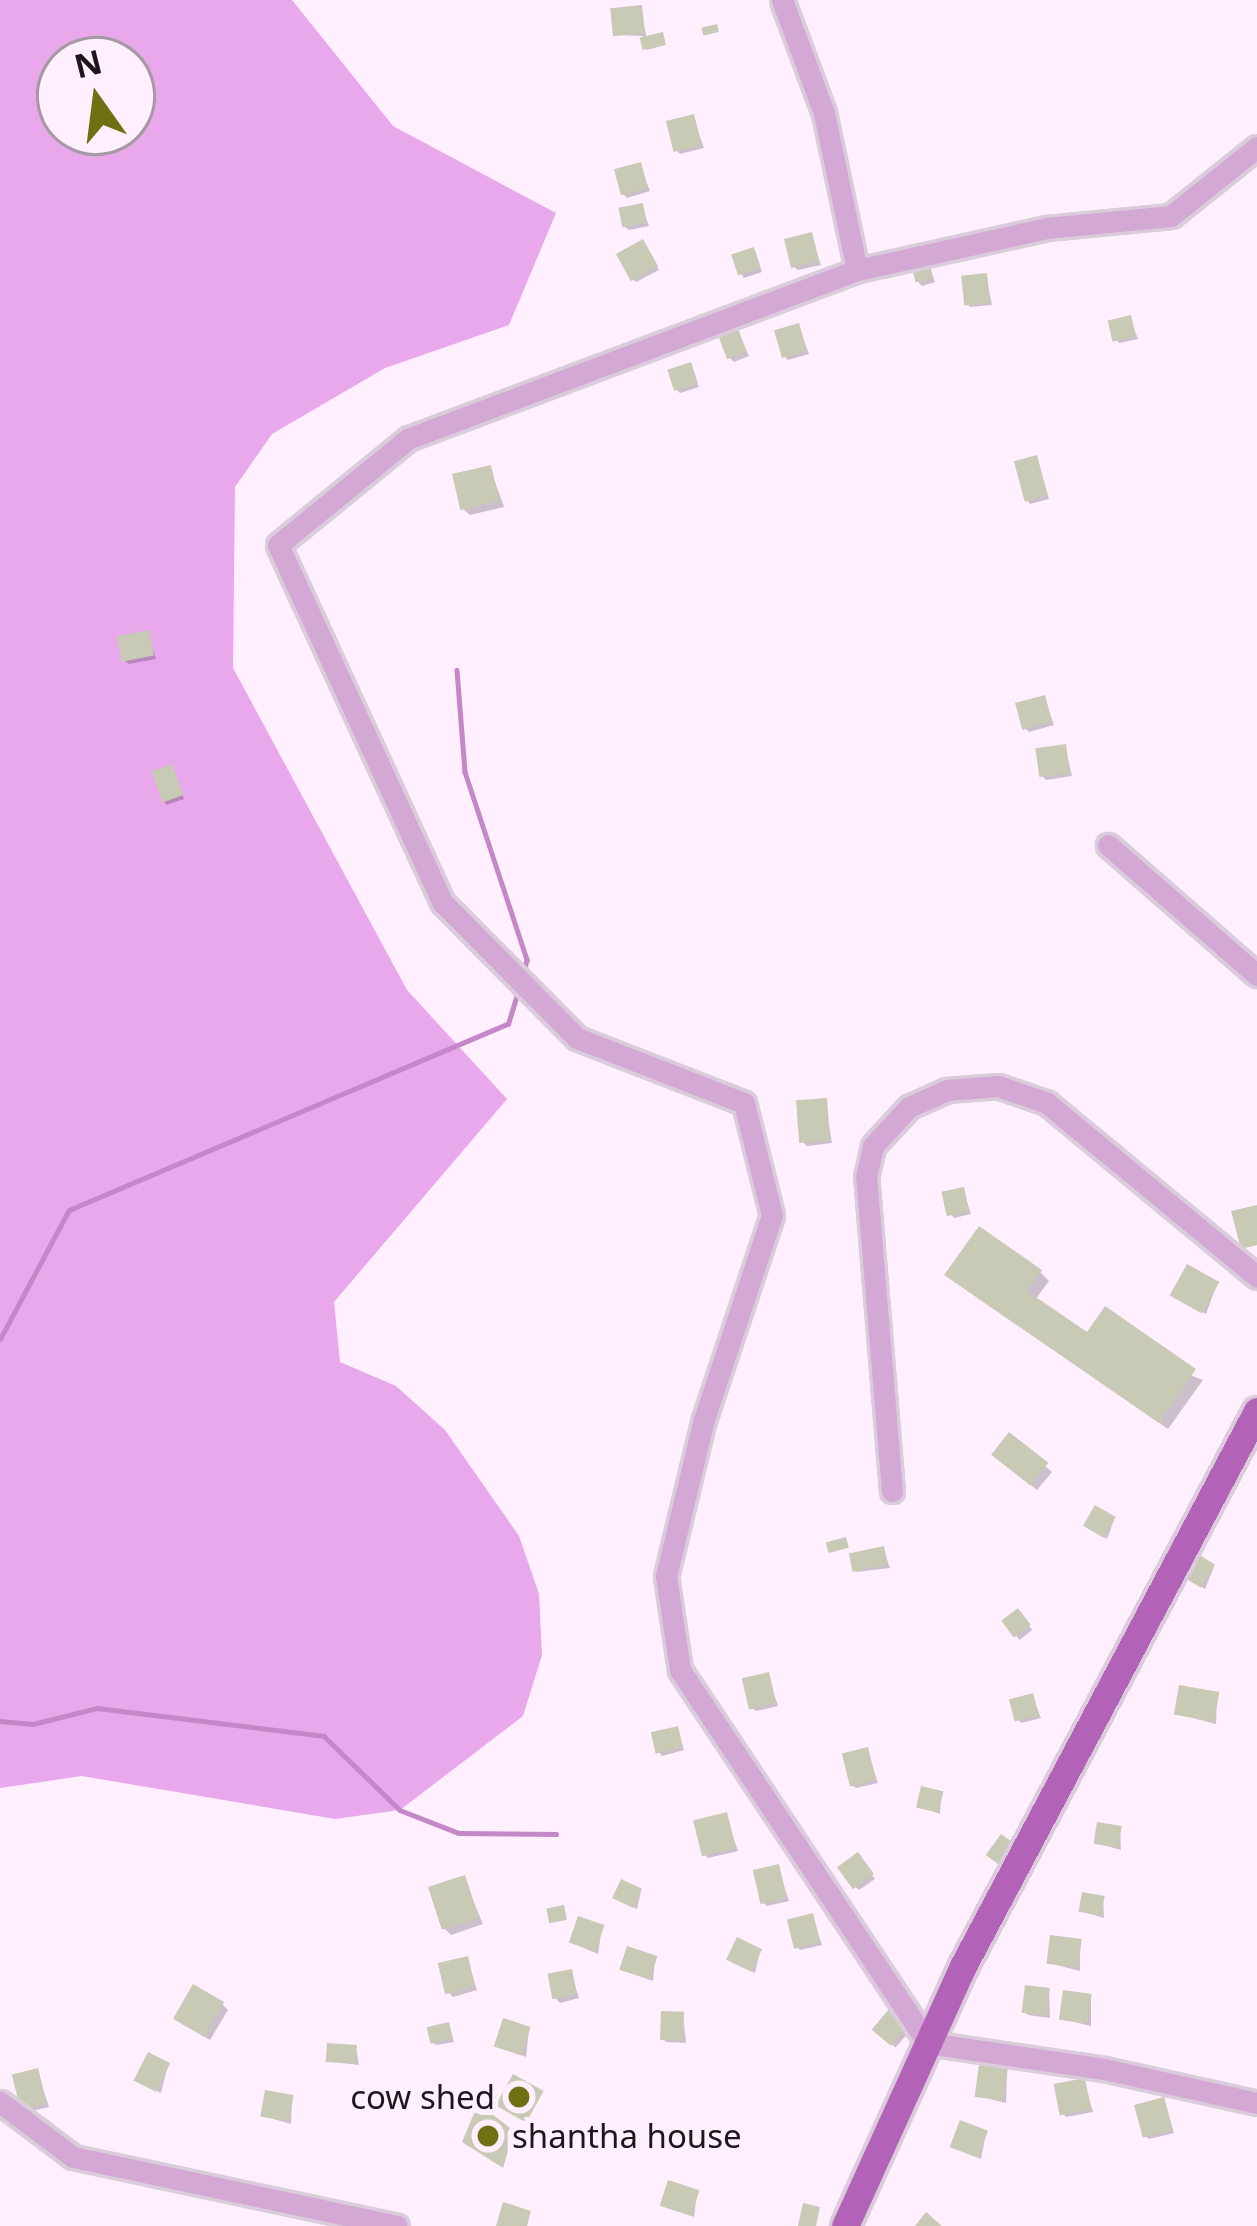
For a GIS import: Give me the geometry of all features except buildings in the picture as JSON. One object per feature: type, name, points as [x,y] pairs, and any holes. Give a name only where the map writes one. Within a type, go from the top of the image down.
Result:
[{"type":"main road","points":[[844,2226],[928,2043],[1257,1411]]},
{"type":"street","points":[[782,0],[824,113],[857,270]]},
{"type":"street","points":[[1257,147],[1171,216],[1047,229],[857,270],[409,438],[278,545],[443,904],[577,1038],[744,1103],[772,1215],[704,1419],[666,1576],[670,1638],[680,1670],[928,2043],[1104,2068],[1257,2103]]},
{"type":"street","points":[[1108,845],[1257,975]]},
{"type":"street","points":[[892,1491],[866,1177],[873,1146],[908,1107],[947,1090],[998,1086],[1047,1103],[1257,1277]]},
{"type":"street","points":[[0,2102],[73,2157],[397,2226]]},
{"type":"shaded area","points":[[0,0],[292,0],[393,126],[556,213],[509,325],[385,368],[272,434],[235,487],[233,668],[407,990],[507,1099],[334,1302],[340,1362],[396,1386],[445,1430],[519,1536],[539,1594],[542,1655],[523,1716],[400,1810],[335,1819],[82,1776],[0,1788]]},
{"type":"waterway","points":[[457,670],[465,772],[527,960],[524,972]]},
{"type":"waterway","points":[[0,1339],[69,1210],[508,1024],[519,989]]},
{"type":"waterway","points":[[0,1721],[33,1724],[97,1708],[324,1736],[400,1810],[459,1833],[556,1834]]},
{"type":"place","name":"cow shed","points":[[519,2097]]},
{"type":"place","name":"shantha house","points":[[488,2136]]}]
